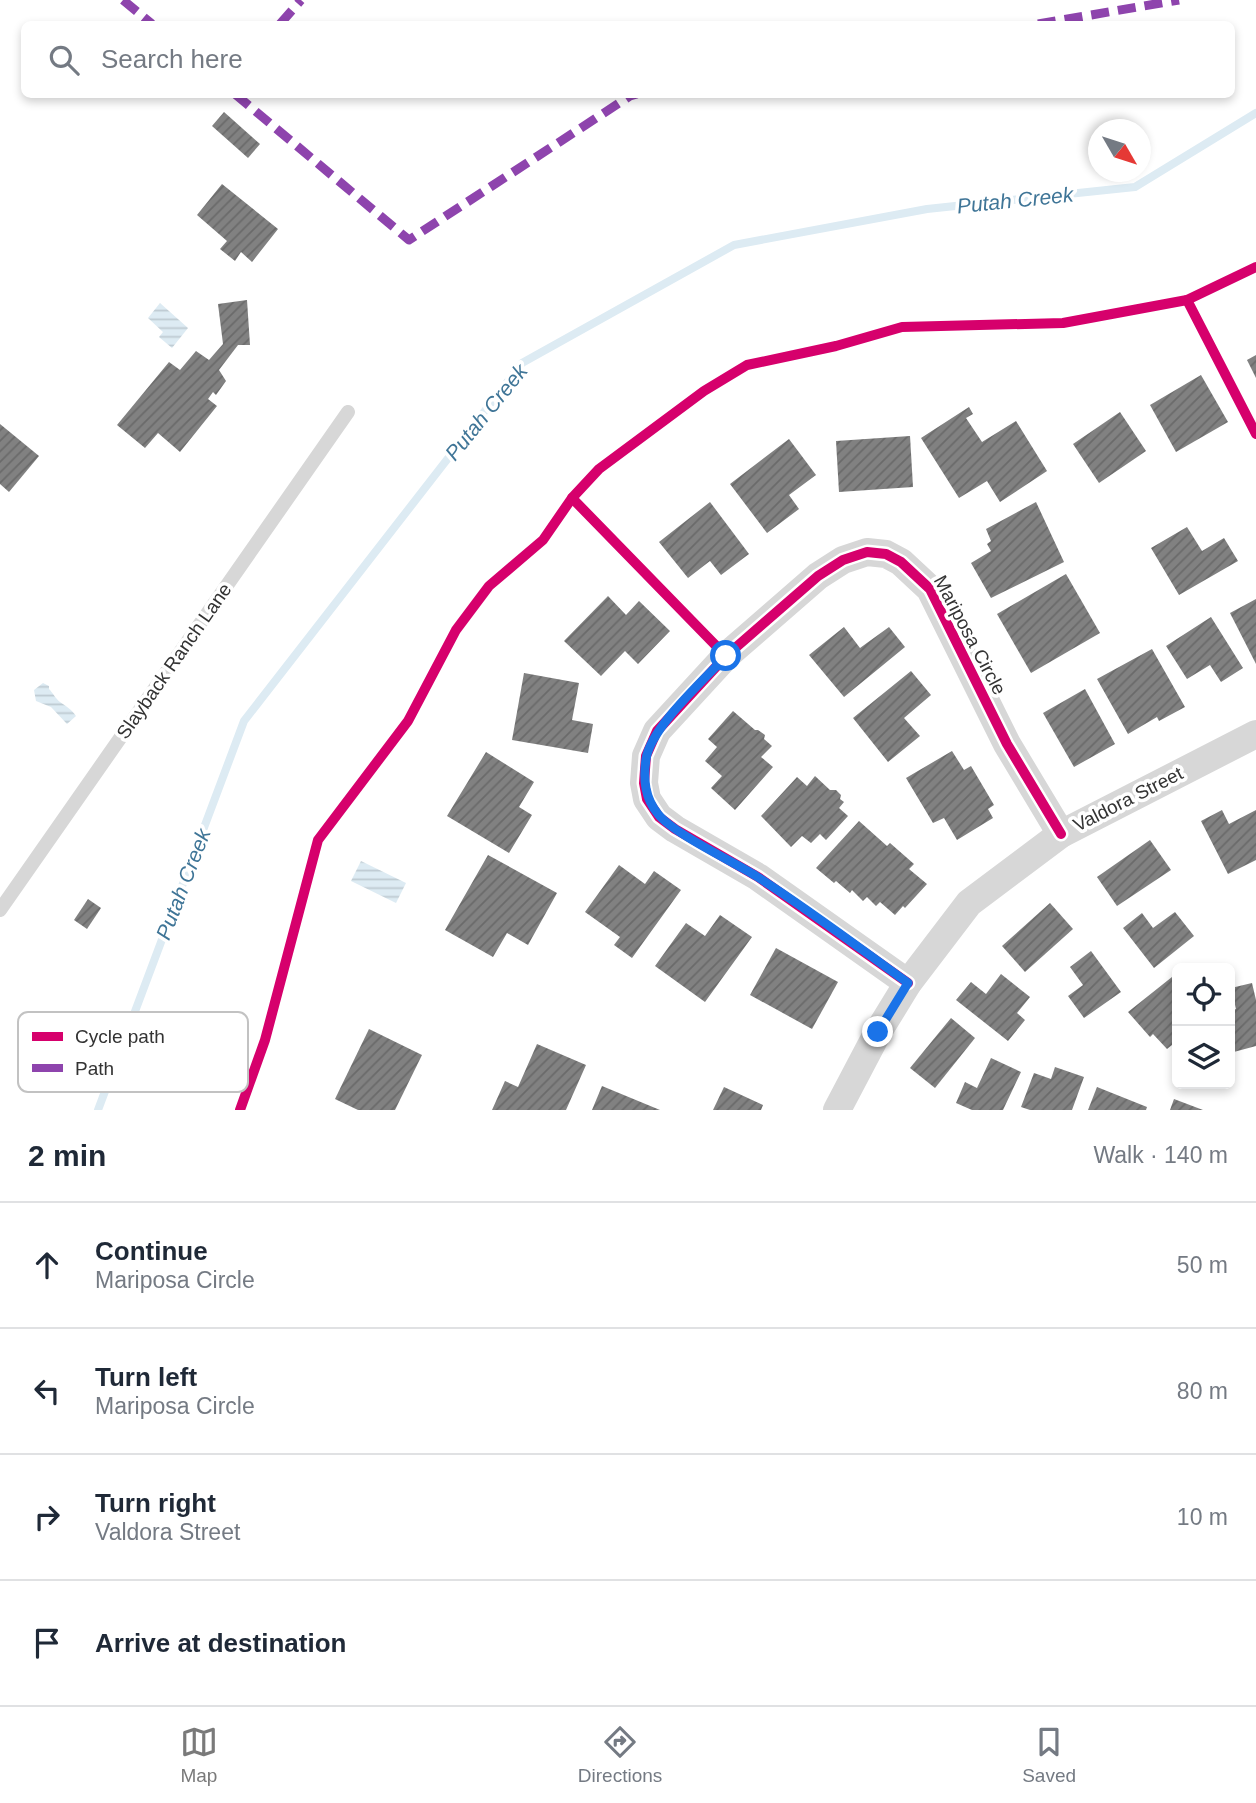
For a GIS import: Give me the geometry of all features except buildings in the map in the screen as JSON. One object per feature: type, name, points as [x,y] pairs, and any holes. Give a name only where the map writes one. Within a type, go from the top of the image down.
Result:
[{"type":"street","name":"Mariposa Circle","points":[[908,983],[758,877],[659,817],[648,799],[644,783],[646,757],[657,731],[726,656],[818,576],[843,560],[867,552],[886,554],[909,568],[930,589],[1007,744],[1060,834]]},
{"type":"street","name":"Valdora Street","points":[[847,1107],[878,1032],[908,983],[969,903],[1060,834],[1256,734]]},
{"type":"lane","name":"Slayback Ranch Lane","points":[[0,911],[348,412]]},
{"type":"shaded area","points":[[160,303],[188,328],[172,348],[159,337],[163,332],[148,318]]},
{"type":"shaded area","points":[[43,683],[49,686],[57,699],[76,716],[67,724],[51,707],[36,701],[34,690]]},
{"type":"shaded area","points":[[361,861],[406,883],[396,903],[351,881]]},
{"type":"waterway","name":"Putah Creek","points":[[135,1012],[244,721],[522,363],[734,245],[927,209],[1135,187],[1256,113]]},
{"type":"waterway","name":"Putah Creek","points":[[98,1110],[105,1092]]},
{"type":"marked path","points":[[123,0],[148,21]]},
{"type":"marked path","points":[[283,21],[301,0]]},
{"type":"marked path","points":[[1056,21],[1179,0]]},
{"type":"marked path","points":[[240,98],[409,240],[627,98]]},
{"type":"cycle path","points":[[248,1088],[265,1040],[318,840],[408,721],[456,630],[489,586],[543,540],[572,498],[599,469],[704,391],[747,365],[836,346],[902,327],[1063,323],[1187,300],[1256,267]]},
{"type":"cycle path","points":[[1187,300],[1256,434]]},
{"type":"cycle path","points":[[572,498],[726,656]]},
{"type":"cycle path","points":[[908,983],[758,877],[675,829],[659,817],[647,799],[644,783],[646,756],[657,731],[726,656],[818,576],[843,560],[867,552],[886,554],[901,562],[930,589],[1007,744],[1061,834]]},
{"type":"cycle path","points":[[240,1110],[246,1092]]},
{"type":"route","points":[[726,656],[657,731],[646,757],[644,783],[648,799],[659,817],[758,877],[908,983],[878,1032]]}]
